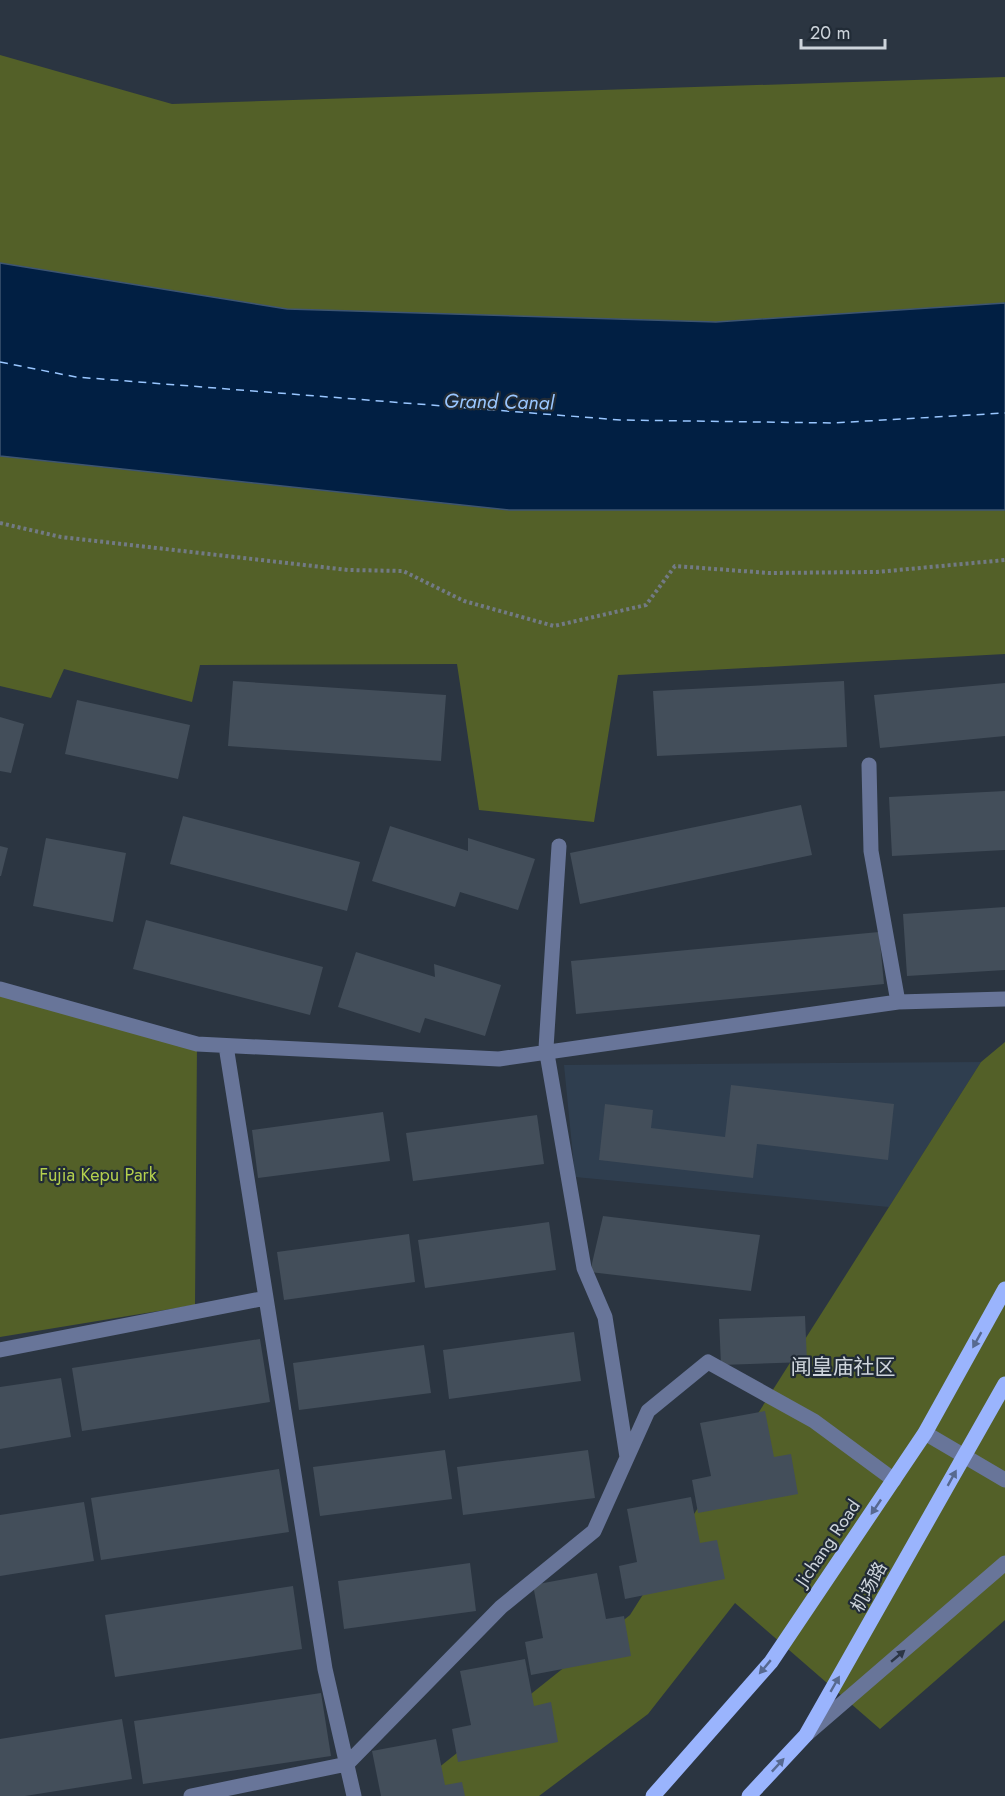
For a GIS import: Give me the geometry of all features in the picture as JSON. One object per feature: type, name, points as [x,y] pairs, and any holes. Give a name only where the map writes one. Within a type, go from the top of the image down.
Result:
[{"type":"main road","name":"Jichang Road","points":[[653,1796],[771,1662],[925,1433],[1005,1289]]},
{"type":"main road","name":"机场路","points":[[749,1796],[806,1735],[1005,1384]]},
{"type":"street","points":[[869,765],[872,851],[898,1002]]},
{"type":"street","points":[[559,846],[546,1052],[584,1268],[605,1317],[627,1457]]},
{"type":"street","points":[[0,989],[197,1044],[499,1059],[898,1002],[1005,999]]},
{"type":"street","points":[[226,1046],[325,1669],[354,1796]]},
{"type":"street","points":[[0,1350],[266,1298]]},
{"type":"street","points":[[191,1796],[347,1764],[501,1607],[594,1531],[648,1411],[708,1362],[814,1421],[894,1480]]},
{"type":"street","points":[[925,1433],[1005,1480]]},
{"type":"street","points":[[806,1735],[1005,1563]]},
{"type":"path","points":[[0,523],[61,537],[348,570],[403,571],[464,601],[554,626],[646,604],[675,566],[769,573],[877,572],[1005,560]]},
{"type":"shaded area","points":[[981,1062],[889,1207],[575,1177],[564,1065]]},
{"type":"green space","points":[[0,55],[172,104],[1005,77],[1005,654],[618,675],[594,822],[479,810],[457,664],[200,665],[192,702],[64,669],[51,698],[0,686]]},
{"type":"green space","name":"Fujia Kepu Park","points":[[0,989],[197,1044],[195,1305],[0,1337]]},
{"type":"green space","points":[[1005,1042],[1005,1620],[880,1729],[735,1603],[648,1714],[539,1796],[403,1796],[630,1615],[981,1062]]},
{"type":"water","name":"Grand Canal","points":[[0,263],[287,309],[716,322],[1005,303],[1005,510],[509,510],[0,456]]},
{"type":"building","points":[[233,681],[446,695],[441,761],[228,746]]},
{"type":"building","points":[[844,681],[847,747],[657,756],[653,691]]},
{"type":"building","points":[[1005,683],[1005,736],[880,748],[874,695]]},
{"type":"building","points":[[77,700],[190,725],[178,779],[65,754]]},
{"type":"building","points":[[0,717],[24,724],[11,773],[0,771]]},
{"type":"building","points":[[1005,791],[1005,850],[892,856],[889,797]]},
{"type":"building","points":[[801,805],[812,855],[580,904],[570,853]]},
{"type":"building","points":[[183,816],[360,862],[347,911],[170,864]]},
{"type":"building","points":[[390,826],[468,851],[468,838],[535,859],[518,910],[460,892],[455,907],[372,881]]},
{"type":"building","points":[[46,838],[126,853],[113,922],[33,906]]},
{"type":"building","points":[[0,846],[8,848],[1,876],[0,876]]},
{"type":"building","points":[[1005,907],[1005,970],[907,976],[903,914]]},
{"type":"building","points":[[146,920],[323,967],[310,1015],[133,969]]},
{"type":"building","points":[[879,932],[884,984],[576,1014],[571,961]]},
{"type":"building","points":[[356,952],[435,977],[434,964],[501,985],[485,1036],[425,1018],[420,1033],[338,1007]]},
{"type":"building","points":[[731,1085],[894,1104],[888,1160],[757,1144],[753,1178],[599,1160],[605,1104],[653,1110],[651,1128],[725,1137]]},
{"type":"building","points":[[383,1112],[390,1161],[258,1178],[252,1130]]},
{"type":"building","points":[[537,1115],[544,1164],[413,1181],[406,1133]]},
{"type":"building","points":[[603,1216],[760,1235],[751,1291],[590,1272]]},
{"type":"building","points":[[549,1222],[556,1270],[425,1288],[418,1240]]},
{"type":"building","points":[[409,1234],[415,1282],[284,1300],[277,1252]]},
{"type":"building","points":[[805,1316],[807,1362],[721,1365],[719,1319]]},
{"type":"building","points":[[574,1332],[581,1381],[449,1399],[443,1350]]},
{"type":"building","points":[[260,1339],[270,1402],[82,1431],[72,1368]]},
{"type":"building","points":[[424,1345],[431,1393],[299,1410],[293,1363]]},
{"type":"building","points":[[61,1378],[71,1437],[0,1449],[0,1387]]},
{"type":"building","points":[[765,1411],[774,1457],[791,1454],[798,1494],[698,1513],[692,1480],[711,1476],[700,1423]]},
{"type":"building","points":[[445,1450],[452,1499],[320,1516],[313,1467]]},
{"type":"building","points":[[588,1450],[595,1498],[463,1515],[457,1467]]},
{"type":"building","points":[[279,1469],[289,1532],[101,1560],[91,1498]]},
{"type":"building","points":[[691,1497],[700,1543],[717,1540],[725,1579],[625,1599],[619,1566],[637,1562],[627,1509]]},
{"type":"building","points":[[84,1502],[94,1561],[0,1576],[0,1515]]},
{"type":"building","points":[[470,1563],[476,1611],[344,1629],[338,1581]]},
{"type":"building","points":[[597,1573],[606,1619],[624,1616],[631,1656],[531,1675],[525,1642],[543,1638],[533,1585]]},
{"type":"building","points":[[293,1586],[302,1649],[115,1677],[105,1615]]},
{"type":"building","points":[[525,1659],[534,1706],[551,1702],[558,1742],[458,1762],[452,1729],[471,1725],[460,1671]]},
{"type":"building","points":[[321,1693],[331,1756],[143,1784],[134,1721]]},
{"type":"building","points":[[122,1719],[132,1779],[25,1796],[0,1796],[0,1739]]},
{"type":"building","points":[[436,1739],[445,1785],[462,1782],[465,1796],[381,1796],[372,1751]]},
{"type":"ferry route","points":[[0,362],[76,377],[620,420],[832,423],[1005,413]]},
{"type":"district","name":"闻皇庙社区","points":[[843,1367]]}]
